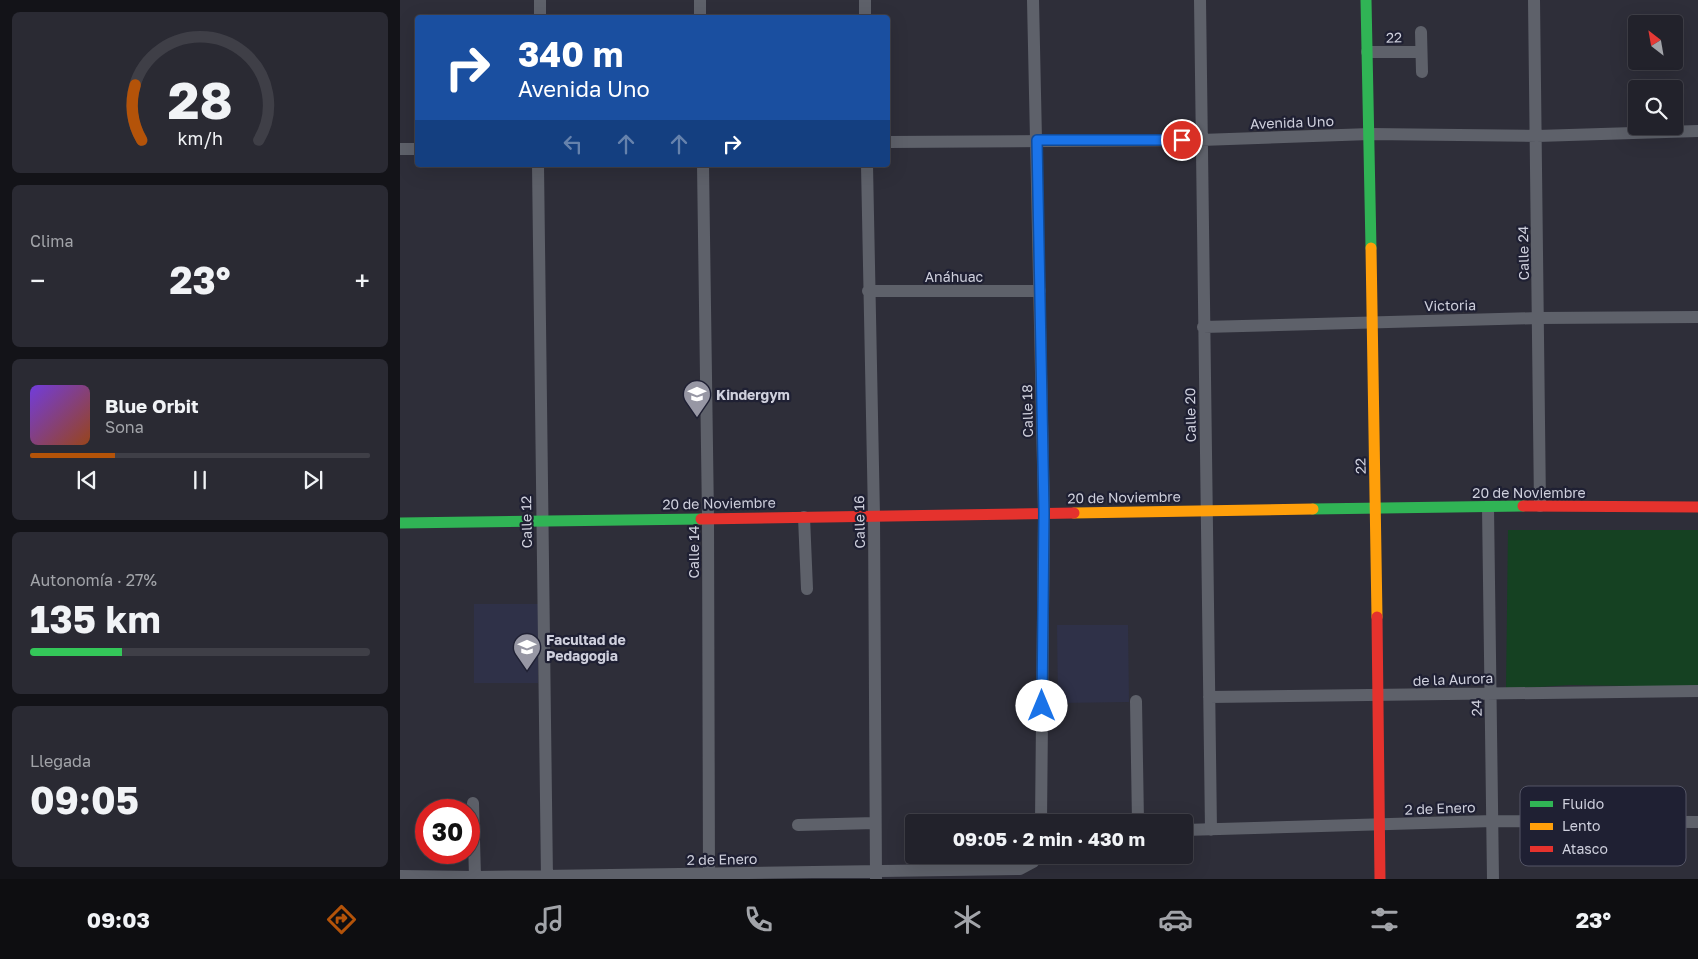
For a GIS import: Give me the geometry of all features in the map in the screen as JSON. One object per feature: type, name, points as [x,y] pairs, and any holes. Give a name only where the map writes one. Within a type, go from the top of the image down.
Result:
[{"type":"main road","name":"22","points":[[1366,0],[1376,508],[1380,879]]},
{"type":"main road","name":"20 de Noviembre","points":[[400,523],[1488,506],[1698,507]]},
{"type":"street","points":[[540,0],[540,15]]},
{"type":"street","points":[[700,0],[700,15]]},
{"type":"street","points":[[865,0],[865,15]]},
{"type":"street","name":"Calle 18","points":[[1032,0],[1037,140],[1044,513],[1042,814]]},
{"type":"street","name":"Calle 20","points":[[1200,0],[1211,830]]},
{"type":"street","name":"Calle 24","points":[[1534,0],[1540,506]]},
{"type":"street","name":"22","points":[[1421,32],[1422,72]]},
{"type":"street","name":"22","points":[[1367,52],[1421,52]]},
{"type":"street","name":"Avenida Uno","points":[[890,142],[1201,140],[1370,134],[1537,136],[1698,131]]},
{"type":"street","points":[[400,149],[415,149]]},
{"type":"street","name":"Calle 12","points":[[538,167],[547,877]]},
{"type":"street","name":"Calle 14","points":[[703,167],[708,518],[709,876]]},
{"type":"street","name":"Calle 16","points":[[866,167],[874,516],[876,875]]},
{"type":"street","name":"Anáhuac","points":[[868,291],[1040,291]]},
{"type":"street","name":"Victoria","points":[[1204,327],[1539,318],[1698,317]]},
{"type":"street","name":"24","points":[[1488,506],[1493,879]]},
{"type":"street","points":[[804,517],[807,589]]},
{"type":"street","name":"de la Aurora","points":[[1209,696],[1378,696],[1698,691]]},
{"type":"street","points":[[1136,701],[1138,814]]},
{"type":"street","name":"2 de Enero","points":[[1193,830],[1520,821]]},
{"type":"street","points":[[798,825],[875,823]]},
{"type":"street","points":[[475,864],[475,877]]},
{"type":"street","name":"2 de Enero","points":[[400,876],[876,875],[1020,869],[1029,864]]},
{"type":"shaded area","points":[[474,604],[538,604],[538,683],[474,683]]},
{"type":"shaded area","points":[[1057,625],[1128,625],[1129,702],[1058,703]]},
{"type":"green space","points":[[1508,530],[1698,530],[1698,687],[1570,685],[1506,689]]},
{"type":"traffic: fast","points":[[1366,0],[1371,248]]},
{"type":"traffic: fast","points":[[1313,509],[1523,506]]},
{"type":"traffic: fast","points":[[400,523],[701,519]]},
{"type":"traffic: slow","points":[[1371,248],[1377,617]]},
{"type":"traffic: slow","points":[[1074,513],[1313,509]]},
{"type":"traffic: jam","points":[[1523,506],[1698,507]]},
{"type":"traffic: jam","points":[[701,519],[1074,513]]},
{"type":"traffic: jam","points":[[1377,617],[1380,879]]},
{"type":"place","name":"Kindergym","points":[[697,418]]},
{"type":"place","name":"Facultad de Pedagogia","points":[[527,671]]},
{"type":"route","points":[[1042,706],[1044,513],[1037,140],[1182,140]]}]
